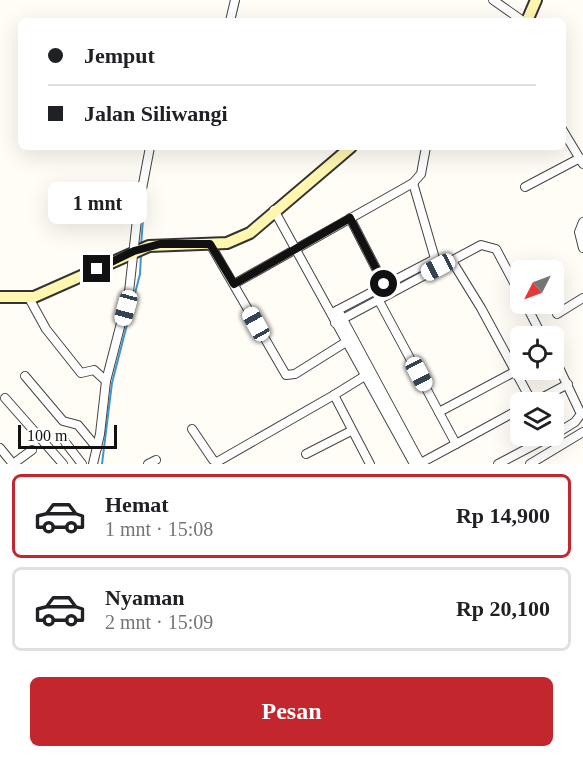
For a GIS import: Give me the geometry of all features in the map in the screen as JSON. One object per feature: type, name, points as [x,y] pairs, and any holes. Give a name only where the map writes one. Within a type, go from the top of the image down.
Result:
[{"type":"street","points":[[232,18],[235,0]]},
{"type":"street","points":[[493,0],[519,18]]},
{"type":"street","points":[[528,18],[536,0]]},
{"type":"street","points":[[525,187],[582,161],[566,135]]},
{"type":"street","points":[[93,464],[106,381],[129,292],[150,150]]},
{"type":"street","points":[[0,297],[29,298],[150,246],[226,243],[243,237],[344,150]]},
{"type":"street","points":[[234,284],[413,183],[421,174],[425,150]]},
{"type":"street","points":[[413,183],[436,263]]},
{"type":"street","points":[[274,210],[339,321],[372,371],[389,412]]},
{"type":"street","points":[[350,218],[389,293]]},
{"type":"street","points":[[583,222],[579,232],[583,248]]},
{"type":"street","points":[[210,244],[288,376],[295,374],[346,342]]},
{"type":"street","points":[[334,312],[384,284],[436,263],[452,261],[474,247],[491,247],[499,254],[510,275]]},
{"type":"street","points":[[452,261],[510,360]]},
{"type":"street","points":[[339,321],[436,263]]},
{"type":"street","points":[[29,298],[46,329],[82,374],[94,370],[106,381]]},
{"type":"street","points":[[564,310],[583,298]]},
{"type":"street","points":[[378,299],[456,444]]},
{"type":"street","points":[[339,321],[346,342],[364,376],[389,412],[419,464],[510,414]]},
{"type":"street","points":[[192,429],[213,460],[217,462],[372,371]]},
{"type":"street","points":[[439,412],[510,374]]},
{"type":"street","points":[[25,376],[63,421],[78,425],[97,448]]},
{"type":"street","points":[[564,376],[581,414],[575,422],[564,428]]},
{"type":"street","points":[[552,392],[568,384]]},
{"type":"street","points":[[334,395],[370,464]]},
{"type":"street","points":[[5,398],[63,464]]},
{"type":"street","points":[[306,454],[351,431]]},
{"type":"street","points":[[530,464],[583,432]]},
{"type":"street","points":[[64,442],[82,464]]},
{"type":"street","points":[[498,464],[532,446]]},
{"type":"street","points":[[0,448],[13,464],[32,450]]},
{"type":"waterway","points":[[235,18],[239,0]]},
{"type":"waterway","points":[[141,246],[145,192]]},
{"type":"waterway","points":[[102,464],[112,383],[140,274],[141,255]]},
{"type":"route","points":[[97,269],[134,251],[160,244],[210,244],[234,284],[350,218],[384,284]]}]
